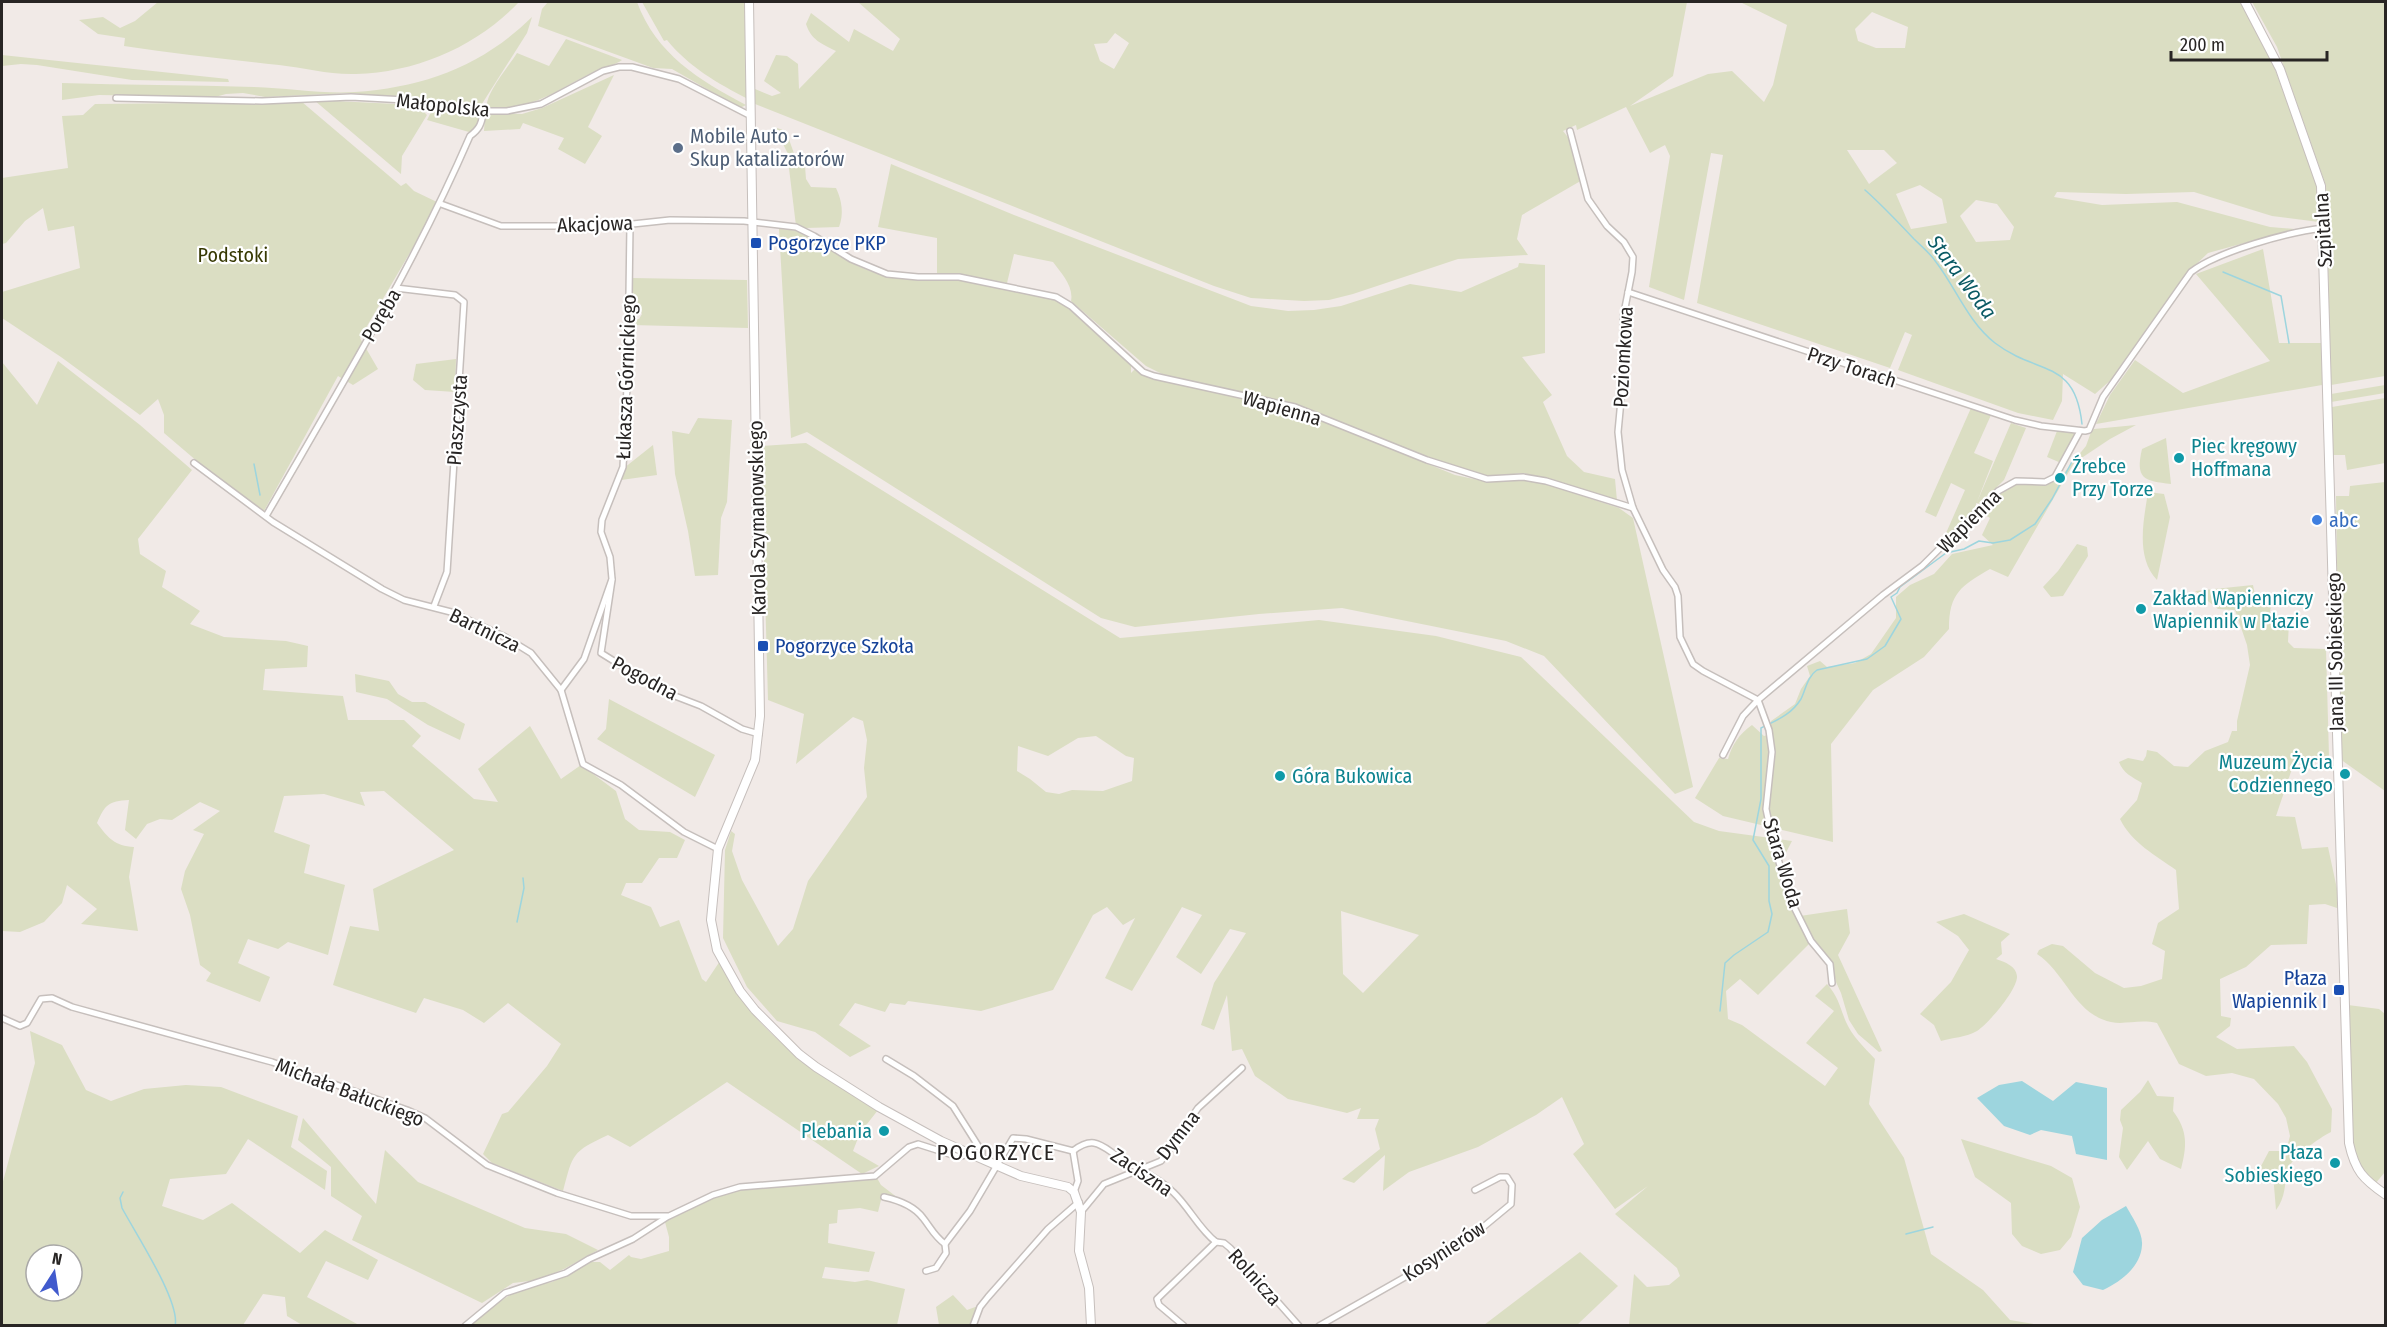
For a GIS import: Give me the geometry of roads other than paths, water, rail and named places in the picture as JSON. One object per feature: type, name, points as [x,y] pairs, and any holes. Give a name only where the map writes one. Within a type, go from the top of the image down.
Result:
[{"type":"street","name":"Karola Szymanowskiego","points":[[749,2],[759,735],[751,771],[718,849],[711,920],[713,936],[717,950],[740,991],[755,1010],[799,1054],[816,1067],[911,1125],[966,1152],[1021,1176],[1068,1187],[1074,1192]]},
{"type":"street","name":"Szpitalna","points":[[2245,2],[2272,51],[2321,186],[2329,418]]},
{"type":"street","name":"Małopolska","points":[[116,98],[262,101],[351,97],[405,100],[484,111],[515,110],[541,104],[603,71],[632,67],[679,79],[751,114]]},
{"type":"street","name":"Poręba","points":[[266,516],[396,288],[441,204],[470,136],[481,126],[484,111]]},
{"type":"street","name":"Poziomkowa","points":[[1570,131],[1583,185],[1597,212],[1629,249],[1633,264],[1623,318],[1624,368],[1618,432],[1622,470],[1633,508]]},
{"type":"street","name":"Akacjowa","points":[[441,204],[501,226],[630,225],[670,220],[753,223]]},
{"type":"street","name":"Wapienna","points":[[753,223],[796,227],[851,259],[886,274],[958,277],[1056,297],[1071,306],[1143,372],[1296,407],[1418,456],[1487,479],[1523,477],[1546,481],[1633,508]]},
{"type":"street","name":"Łukasza Górnickiego","points":[[561,690],[585,659],[612,579],[610,557],[601,532],[602,520],[623,467],[628,368],[630,225]]},
{"type":"street","name":"Wapienna","points":[[1723,755],[1743,716],[1758,700],[1883,595],[1922,566],[1998,490],[2016,481],[2045,482],[2055,477],[2080,431],[2089,430],[2103,397],[2191,272],[2211,260],[2252,246],[2324,228]]},
{"type":"street","name":"Piaszczysta","points":[[396,288],[456,295],[464,302],[447,572],[434,606]]},
{"type":"street","name":"Przy Torach","points":[[1628,292],[2015,420],[2080,431]]},
{"type":"street","name":"Jana III Sobieskiego","points":[[2329,418],[2349,1143],[2353,1161],[2362,1177],[2385,1195]]},
{"type":"street","name":"Bartnicza","points":[[194,463],[273,522],[394,596],[434,606],[482,626],[531,653],[561,690],[583,764],[621,785],[684,832],[718,849]]},
{"type":"street","points":[[1633,508],[1663,570],[1675,587],[1678,596],[1680,637],[1693,664],[1758,700]]},
{"type":"street","name":"Pogodna","points":[[612,579],[601,653],[662,692],[701,706],[742,729],[759,735]]},
{"type":"street","name":"Stara Woda","points":[[1758,700],[1769,730],[1772,752],[1766,809],[1768,823],[1790,899],[1811,941],[1830,964],[1832,983]]},
{"type":"street","name":"Michała Bałuckiego","points":[[2,1018],[20,1026],[27,1023],[41,999],[51,998],[72,1007],[272,1062],[425,1118],[487,1165],[522,1180],[620,1214],[637,1217],[669,1216],[713,1195],[740,1187],[875,1176],[909,1147],[918,1144],[959,1157],[965,1155],[966,1152]]},
{"type":"street","points":[[886,1059],[914,1076],[953,1106],[982,1152],[981,1159]]},
{"type":"street","name":"Dymna","points":[[1081,1212],[1104,1184],[1152,1166],[1166,1156],[1175,1139],[1198,1108],[1242,1068]]},
{"type":"street","points":[[926,1271],[936,1268],[946,1253],[945,1244],[970,1211],[1013,1138],[1026,1139],[1073,1152],[1078,1181],[1074,1192],[1081,1212],[1078,1251],[1089,1288],[1091,1326]]},
{"type":"street","name":"Zaciszna","points":[[1073,1152],[1091,1142],[1100,1144],[1151,1175],[1171,1190],[1216,1242]]},
{"type":"street","name":"Kosynierów","points":[[1318,1326],[1428,1264],[1482,1228],[1510,1204],[1512,1185],[1507,1177],[1500,1177],[1475,1190]]},
{"type":"street","points":[[884,1197],[897,1200],[918,1212],[933,1234],[945,1244]]},
{"type":"street","points":[[973,1326],[980,1306],[1048,1228],[1079,1202]]},
{"type":"street","points":[[465,1326],[505,1293],[551,1280],[566,1273],[589,1259],[627,1242],[669,1216]]},
{"type":"street","name":"Rolnicza","points":[[1184,1326],[1159,1305],[1158,1299],[1216,1242],[1227,1244],[1299,1326]]},
{"type":"water","points":[[2022,1081],[2053,1101],[2076,1082],[2107,1088],[2107,1160],[2076,1154],[2072,1136],[2041,1130],[2030,1135],[2004,1126],[1977,1098],[1999,1085]]},
{"type":"water","points":[[2126,1206],[2141,1235],[2142,1245],[2138,1260],[2123,1278],[2103,1290],[2083,1285],[2073,1272],[2082,1238],[2102,1220]]},
{"type":"waterway","name":"Stara Woda","points":[[1865,190],[1934,259],[1970,315],[1986,335],[2011,353],[2063,378],[2072,388],[2082,424]]},
{"type":"waterway","points":[[2327,214],[2327,226]]},
{"type":"waterway","points":[[2328,232],[2328,265]]},
{"type":"waterway","points":[[2223,272],[2281,296],[2289,343]]},
{"type":"waterway","name":"Stara Woda","points":[[1720,1011],[1725,963],[1768,932],[1772,914],[1769,901],[1769,866],[1753,840],[1761,799],[1761,728],[1793,709],[1801,699],[1811,676],[1817,670],[1867,659],[1885,646],[1901,619],[1891,597],[1900,587],[1946,553],[1964,549],[1979,541],[1993,543],[2010,540],[2035,524],[2052,499],[2075,456]]},
{"type":"waterway","points":[[254,464],[260,495]]},
{"type":"waterway","points":[[517,922],[524,888],[523,878]]},
{"type":"waterway","points":[[123,1192],[120,1198],[122,1208],[164,1284],[175,1315],[175,1326]]},
{"type":"waterway","points":[[1906,1234],[1933,1227]]},
{"type":"place","name":"Mobile Auto - Skup katalizatorów","points":[[678,148]]},
{"type":"place","name":"Pogorzyce PKP","points":[[756,243]]},
{"type":"place","name":"Piec kręgowy Hoffmana","points":[[2179,458]]},
{"type":"place","name":"Źrebce Przy Torze","points":[[2060,478]]},
{"type":"place","name":"abc","points":[[2317,520]]},
{"type":"place","name":"Zakład Wapienniczy Wapiennik w Płazie","points":[[2141,609]]},
{"type":"place","name":"Pogorzyce Szkoła","points":[[763,646]]},
{"type":"place","name":"Muzeum Życia Codziennego","points":[[2345,774]]},
{"type":"place","name":"Góra Bukowica","points":[[1280,776]]},
{"type":"place","name":"Płaza Wapiennik I","points":[[2339,990]]},
{"type":"place","name":"Plebania","points":[[884,1131]]},
{"type":"place","name":"Płaza Sobieskiego","points":[[2335,1163]]},
{"type":"district","name":"POGORZYCE","points":[[996,1152]]},
{"type":"park label","name":"Podstoki","points":[[233,255]]}]
